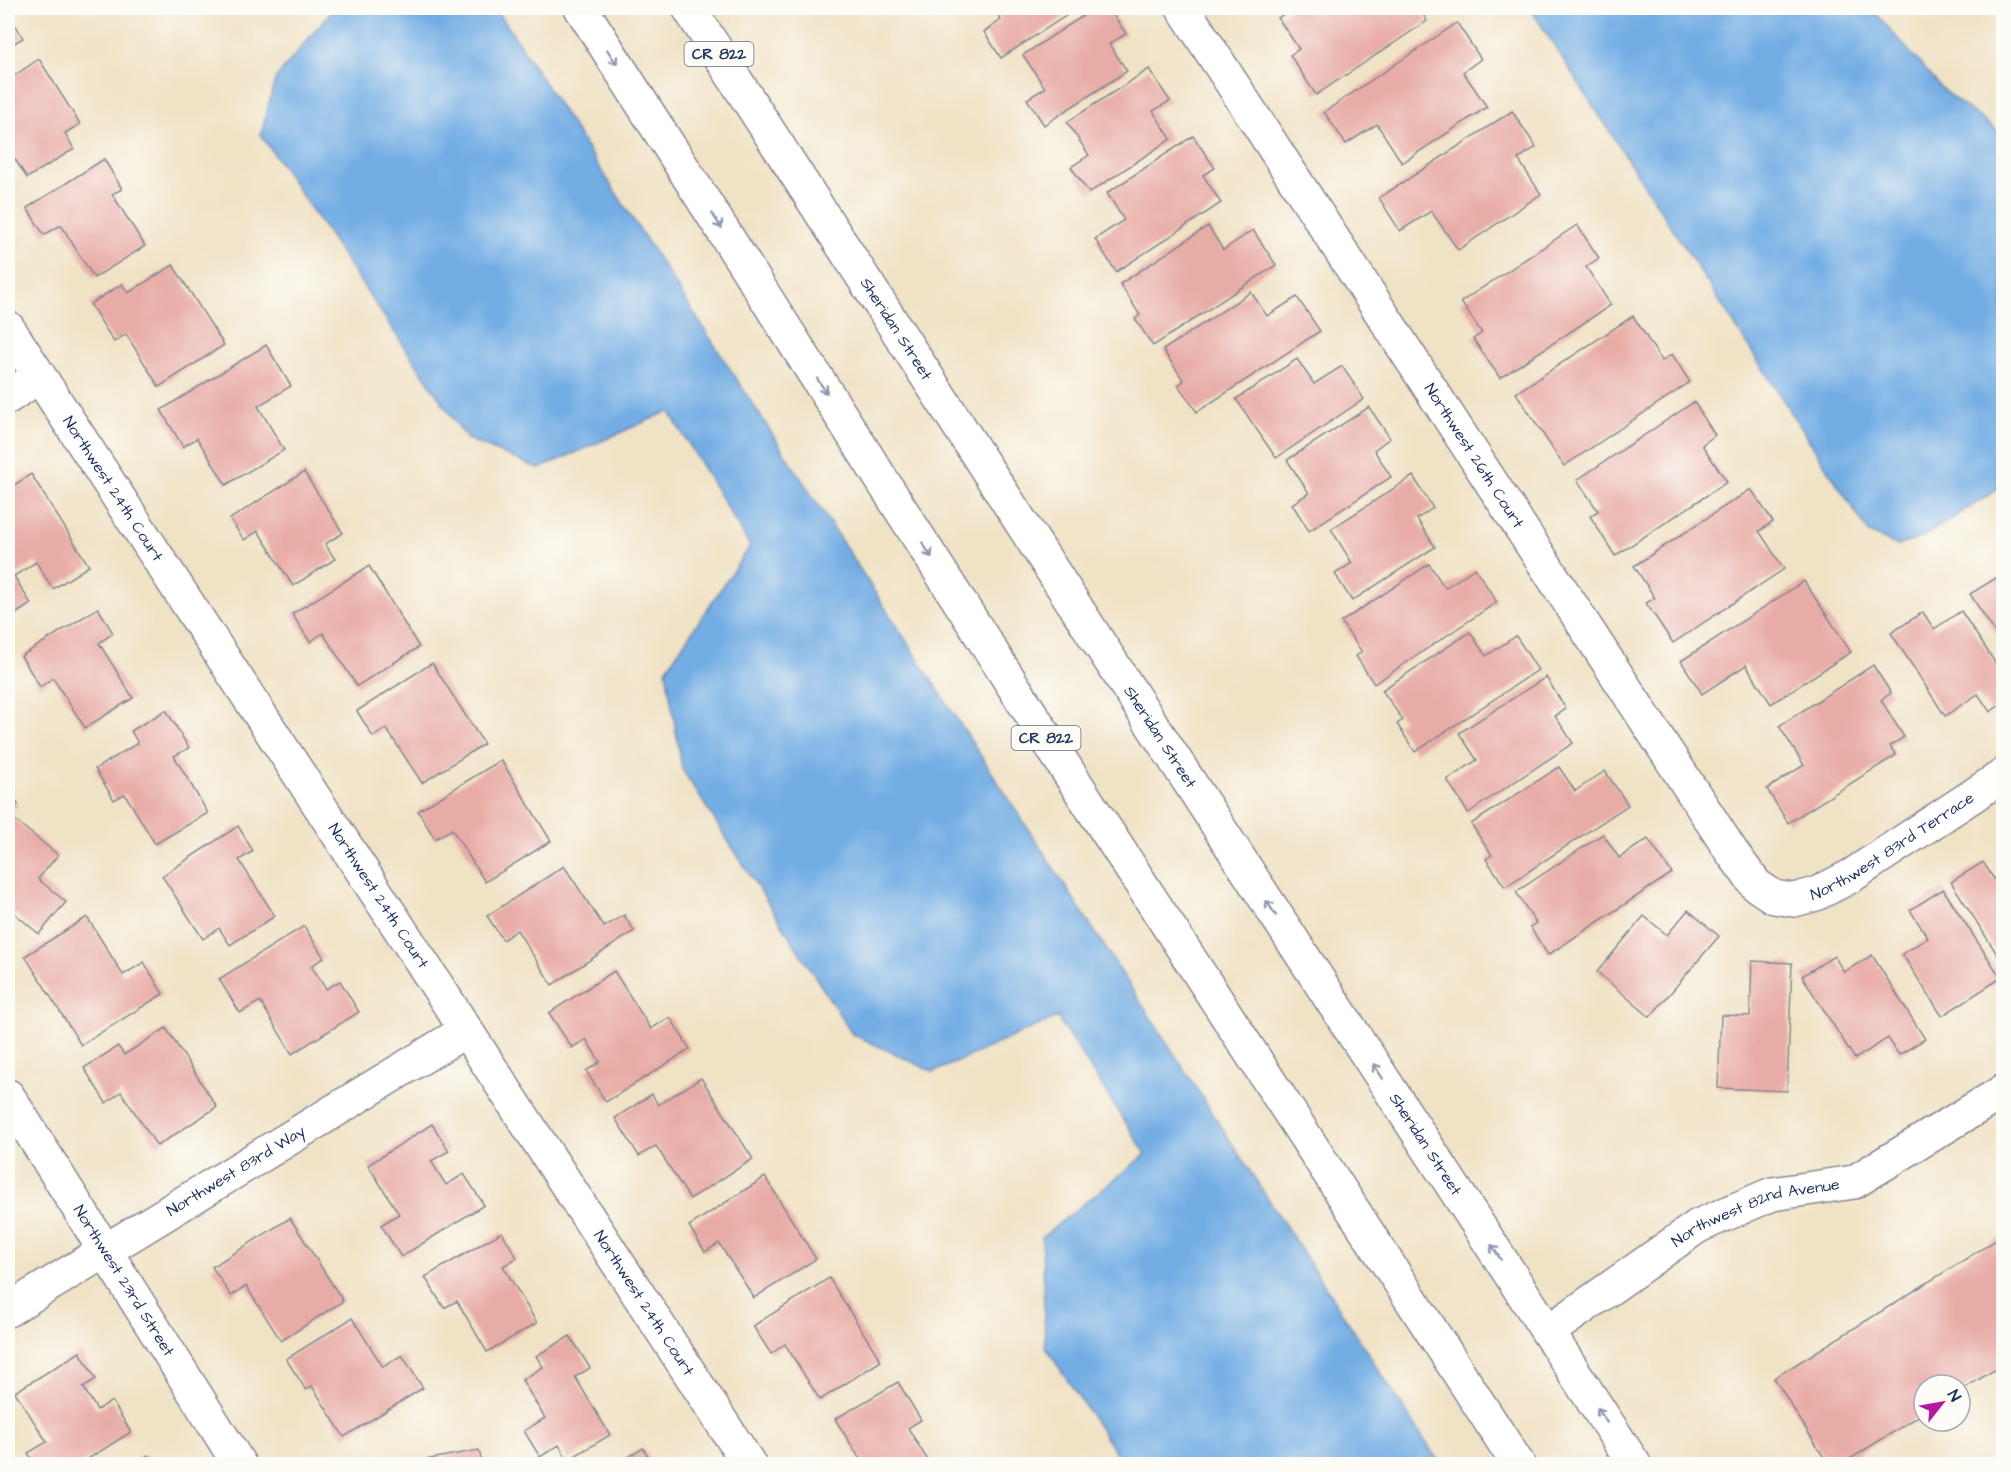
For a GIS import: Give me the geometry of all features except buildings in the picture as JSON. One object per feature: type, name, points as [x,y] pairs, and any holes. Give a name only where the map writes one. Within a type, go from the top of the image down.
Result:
[{"type":"street","name":"CR 822","points":[[581,8],[1056,753],[1518,1464]]},
{"type":"street","name":"Sheridan Street","points":[[689,8],[1131,694],[1634,1464]]},
{"type":"street","name":"Northwest 26th Court","points":[[1183,8],[1731,851],[1756,885],[1774,897]]},
{"type":"street","name":"Northwest 24th Court","points":[[8,328],[749,1464]]},
{"type":"street","points":[[8,397],[38,377]]},
{"type":"street","name":"Northwest 83rd Terrace","points":[[1774,897],[1794,900],[1816,894],[1851,876],[2004,775]]},
{"type":"street","name":"Northwest 83rd Way","points":[[8,1310],[465,1031]]},
{"type":"street","name":"Northwest 82nd Avenue","points":[[1548,1332],[1698,1226],[1772,1194],[1854,1182],[2004,1091]]},
{"type":"street","name":"Northwest 23rd Street","points":[[8,1096],[103,1251],[239,1464]]},
{"type":"water","points":[[334,8],[496,8],[1440,1464],[1123,1464],[1045,1346],[1042,1237],[1146,1154],[1057,1017],[934,1072],[852,1034],[682,769],[666,670],[750,546],[669,411],[539,469],[467,439],[261,135],[275,79]]},
{"type":"water","points":[[1530,8],[1871,8],[1945,92],[2003,135],[2003,486],[1923,537],[1898,546],[1869,533]]}]
